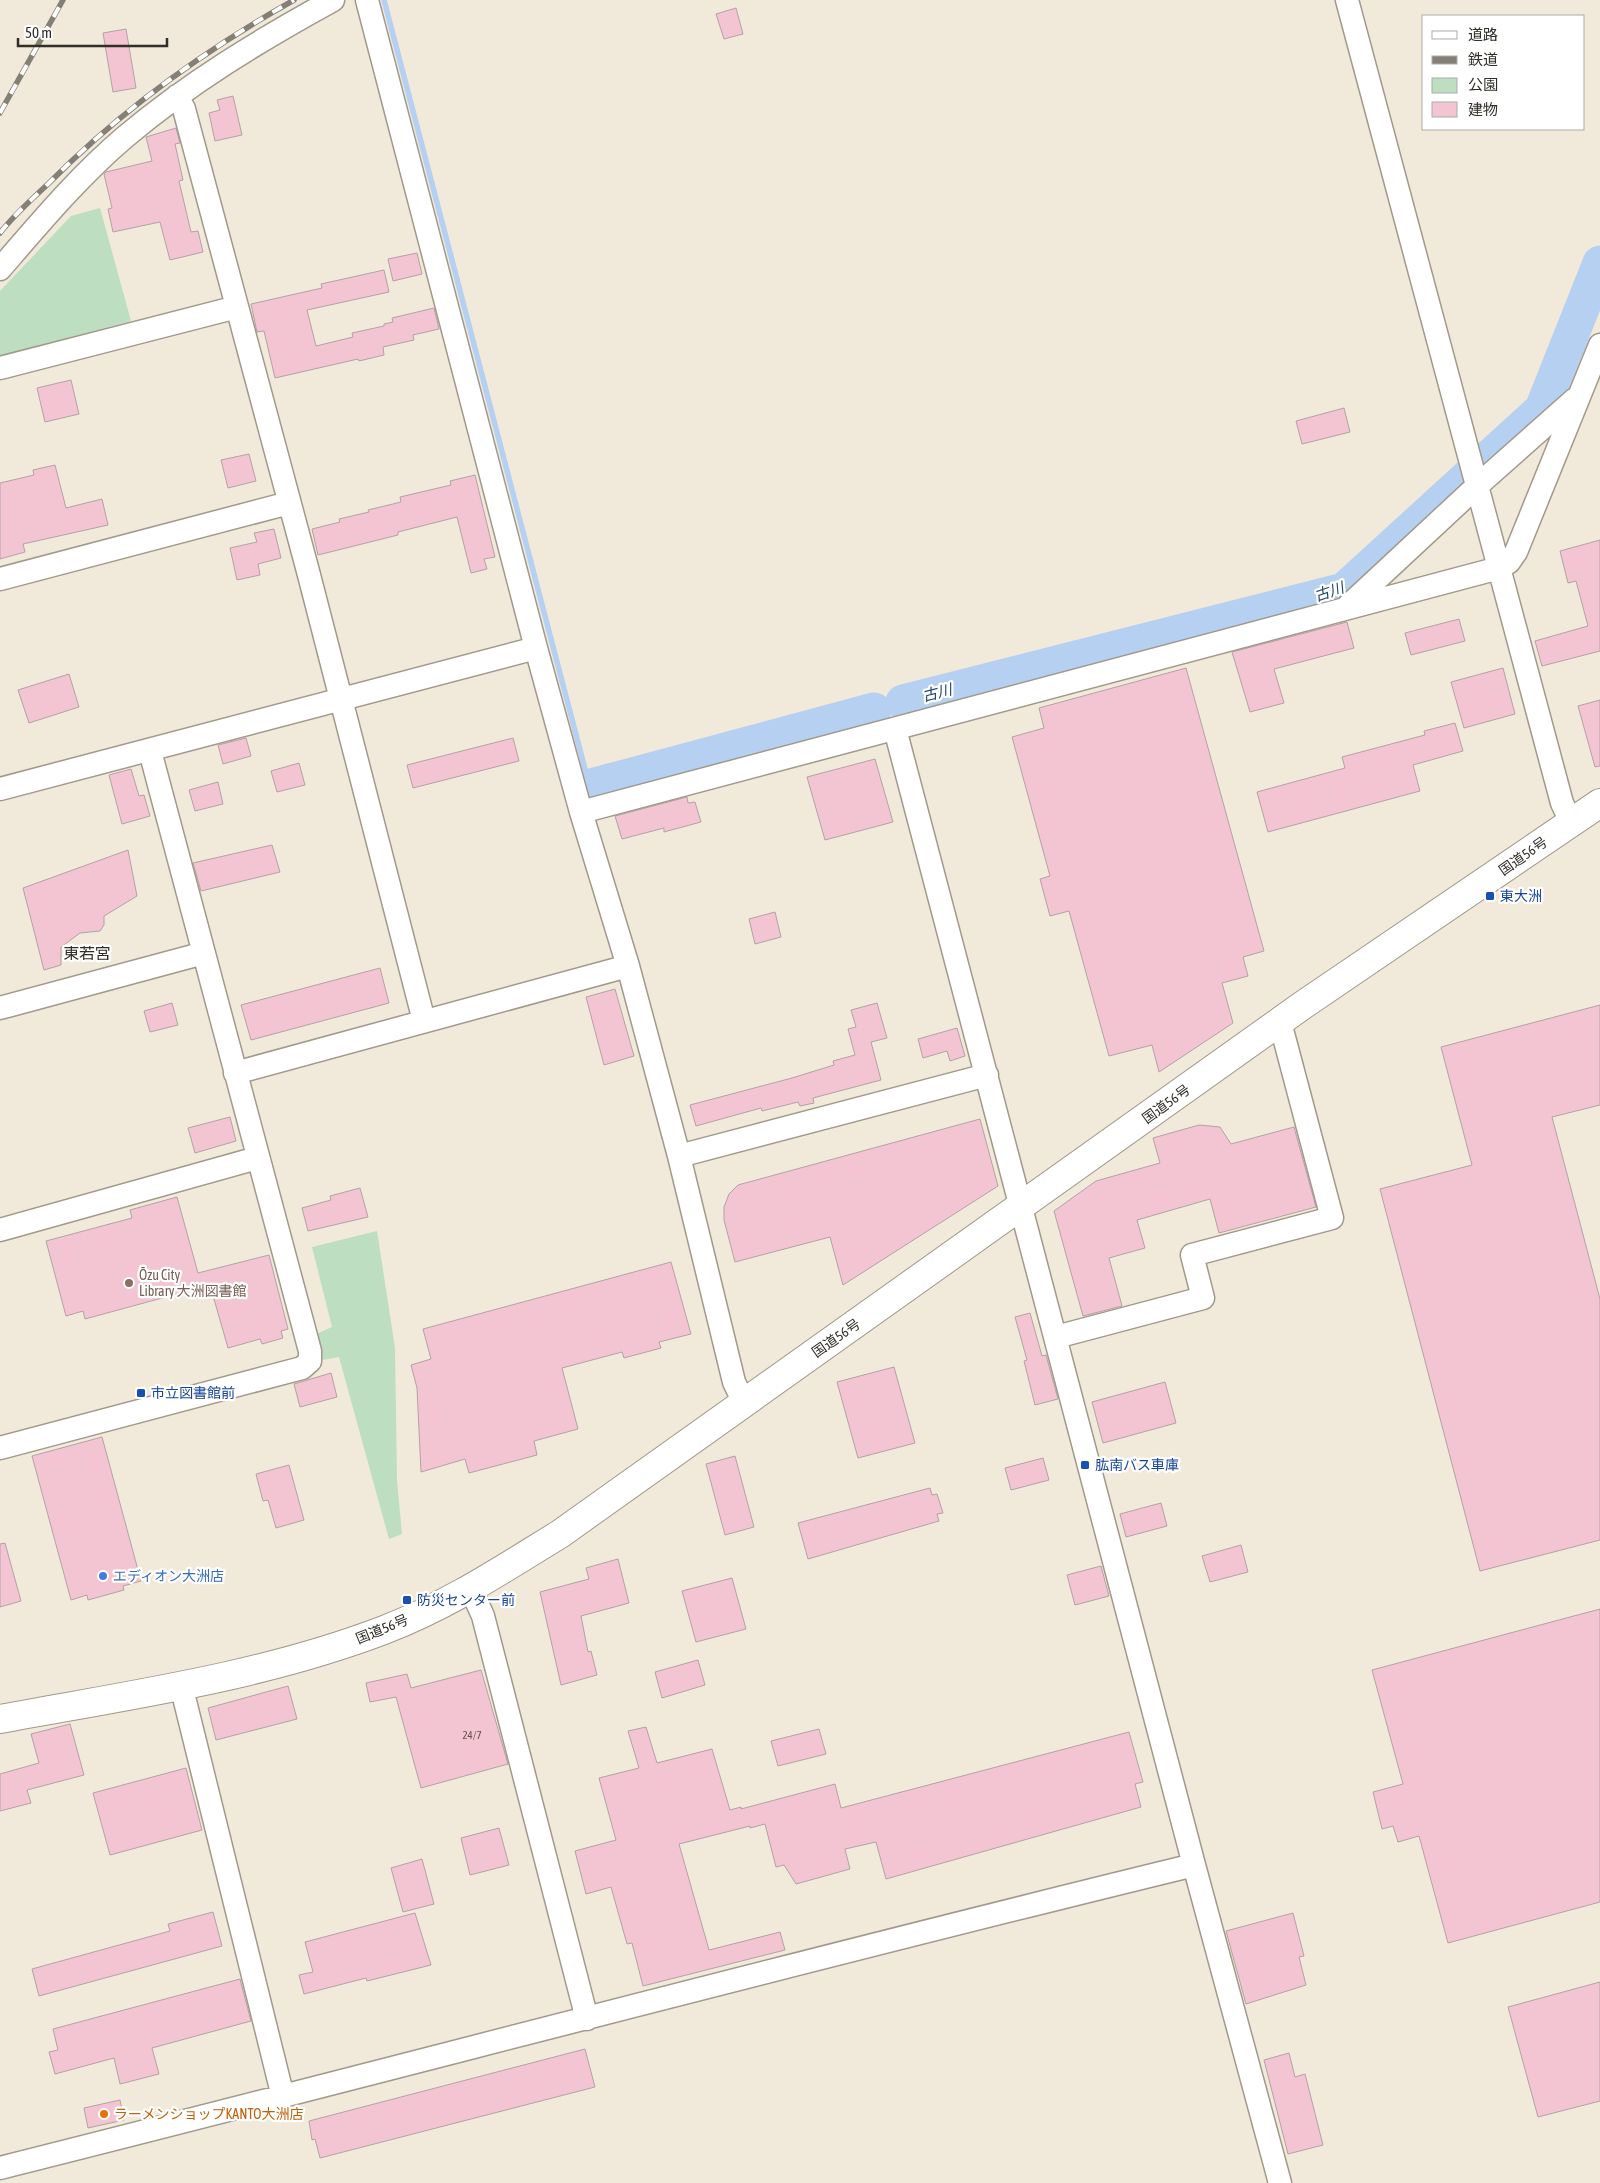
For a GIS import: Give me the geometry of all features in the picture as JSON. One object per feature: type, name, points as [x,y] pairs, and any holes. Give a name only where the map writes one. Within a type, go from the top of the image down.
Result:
[{"type":"highway","name":"国道56号","points":[[0,1719],[181,1685],[304,1658],[385,1629],[471,1589],[560,1534],[1280,1022],[1600,803]]},
{"type":"street","points":[[0,269],[57,204],[123,138],[177,96],[261,40],[333,0]]},
{"type":"street","points":[[367,0],[536,648],[581,812],[628,966],[678,1156],[734,1382],[744,1404]]},
{"type":"street","points":[[1347,0],[1562,803],[1572,822]]},
{"type":"street","points":[[177,96],[184,109],[237,307],[424,1021]]},
{"type":"street","points":[[0,368],[237,307]]},
{"type":"street","points":[[581,812],[1499,568],[1509,562],[1516,552],[1600,344]]},
{"type":"street","points":[[1345,609],[1477,486],[1579,396]]},
{"type":"street","points":[[0,579],[289,503]]},
{"type":"street","points":[[0,789],[536,648]]},
{"type":"street","points":[[895,729],[1194,1865],[1280,2183]]},
{"type":"street","points":[[0,1448],[302,1368],[310,1361],[310,1351],[150,751]]},
{"type":"street","points":[[0,1008],[204,953]]},
{"type":"street","points":[[235,1073],[628,966]]},
{"type":"street","points":[[1056,1337],[1203,1298],[1192,1255],[1332,1218],[1280,1022]]},
{"type":"street","points":[[678,1156],[987,1075]]},
{"type":"street","points":[[0,1230],[258,1158]]},
{"type":"street","points":[[471,1589],[483,1616],[587,2019]]},
{"type":"street","points":[[181,1685],[283,2097]]},
{"type":"street","points":[[0,2168],[587,2019],[892,1938],[1194,1865]]},
{"type":"green space","points":[[100,208],[131,321],[0,356],[0,291],[71,216]]},
{"type":"green space","points":[[377,1231],[395,1348],[397,1481],[402,1534],[389,1539],[339,1357],[316,1361],[314,1335],[332,1327],[312,1247]]},
{"type":"building","points":[[736,8],[743,34],[724,39],[716,14]]},
{"type":"building","points":[[126,29],[136,88],[113,92],[103,33]]},
{"type":"building","points":[[233,96],[242,135],[215,141],[209,113],[220,110],[217,100]]},
{"type":"building","points":[[176,128],[180,143],[175,144],[183,180],[179,181],[191,232],[198,231],[203,252],[170,260],[160,222],[113,232],[108,209],[112,208],[104,174],[152,161],[146,137]]},
{"type":"building","points":[[417,253],[422,274],[393,281],[388,259]]},
{"type":"building","points":[[384,270],[389,292],[307,310],[316,346],[353,337],[352,333],[384,326],[384,324],[393,322],[392,318],[434,308],[439,329],[413,335],[414,340],[383,347],[384,355],[275,378],[264,331],[257,332],[251,304],[322,288],[321,284]]},
{"type":"building","points":[[71,380],[79,414],[45,422],[37,388]]},
{"type":"building","points":[[1344,408],[1350,432],[1302,444],[1296,421]]},
{"type":"building","points":[[249,454],[256,481],[228,488],[221,460]]},
{"type":"building","points":[[55,465],[66,508],[102,499],[108,525],[23,544],[25,552],[0,559],[0,483],[34,475],[33,470]]},
{"type":"building","points":[[475,475],[495,557],[484,559],[487,569],[471,573],[457,517],[398,532],[398,535],[318,555],[312,529],[340,522],[339,519],[369,512],[368,510],[401,502],[400,497],[451,485],[450,481]]},
{"type":"building","points":[[274,529],[281,558],[258,564],[260,575],[237,580],[230,548],[257,542],[254,533]]},
{"type":"building","points":[[1600,540],[1600,651],[1542,666],[1535,641],[1588,626],[1576,581],[1568,583],[1560,551]]},
{"type":"building","points":[[1459,619],[1465,641],[1411,655],[1405,633]]},
{"type":"building","points":[[1347,622],[1354,648],[1274,669],[1284,703],[1250,712],[1232,652]]},
{"type":"building","points":[[1186,668],[1264,951],[1243,957],[1248,976],[1222,983],[1233,1023],[1159,1072],[1152,1045],[1109,1056],[1069,911],[1050,916],[1040,879],[1050,876],[1012,737],[1044,728],[1039,708]]},
{"type":"building","points":[[1503,668],[1515,714],[1464,728],[1451,682]]},
{"type":"building","points":[[69,674],[79,707],[29,723],[18,690]]},
{"type":"building","points":[[1600,700],[1600,766],[1595,767],[1578,706]]},
{"type":"building","points":[[1455,723],[1463,751],[1413,765],[1420,791],[1268,832],[1257,792],[1345,768],[1342,757],[1425,735],[1424,731]]},
{"type":"building","points":[[246,738],[251,756],[223,764],[218,745]]},
{"type":"building","points":[[513,738],[519,761],[413,788],[407,765]]},
{"type":"building","points":[[875,759],[893,822],[825,840],[807,777]]},
{"type":"building","points":[[299,763],[305,785],[277,792],[271,771]]},
{"type":"building","points":[[131,769],[139,796],[144,795],[150,816],[122,824],[109,775]]},
{"type":"building","points":[[218,782],[223,804],[195,811],[189,790]]},
{"type":"building","points":[[687,797],[688,803],[695,802],[701,822],[664,832],[664,828],[622,839],[615,816]]},
{"type":"building","points":[[272,845],[280,872],[201,891],[193,863]]},
{"type":"building","points":[[128,850],[137,896],[104,916],[104,925],[100,931],[80,933],[61,947],[61,965],[44,970],[23,888]]},
{"type":"building","points":[[775,912],[781,937],[755,944],[749,919]]},
{"type":"building","points":[[380,968],[389,1003],[251,1040],[241,1005]]},
{"type":"building","points":[[615,989],[634,1056],[604,1065],[586,997]]},
{"type":"building","points":[[172,1003],[178,1025],[150,1032],[144,1011]]},
{"type":"building","points":[[877,1003],[887,1038],[871,1042],[881,1080],[813,1098],[814,1103],[800,1106],[798,1102],[762,1111],[761,1108],[696,1126],[690,1105],[792,1078],[834,1065],[833,1061],[855,1055],[848,1029],[856,1027],[851,1010]]},
{"type":"building","points":[[1600,1005],[1600,1105],[1552,1117],[1600,1299],[1600,1540],[1480,1571],[1380,1189],[1472,1165],[1441,1047]]},
{"type":"building","points":[[957,1028],[965,1056],[950,1061],[947,1051],[923,1058],[918,1039]]},
{"type":"building","points":[[230,1117],[236,1141],[195,1153],[188,1128]]},
{"type":"building","points":[[980,1119],[998,1186],[843,1285],[830,1237],[735,1262],[724,1220],[724,1207],[729,1194],[738,1185]]},
{"type":"building","points":[[1199,1125],[1220,1127],[1231,1144],[1294,1127],[1316,1207],[1219,1233],[1210,1199],[1137,1220],[1145,1248],[1109,1258],[1122,1306],[1083,1316],[1054,1211],[1096,1181],[1160,1163],[1153,1138]]},
{"type":"building","points":[[360,1188],[368,1217],[308,1231],[302,1208],[331,1200],[330,1196]]},
{"type":"building","points":[[177,1197],[198,1273],[269,1255],[288,1329],[281,1331],[283,1338],[262,1344],[260,1339],[228,1348],[210,1285],[85,1319],[83,1311],[66,1316],[46,1241],[132,1218],[130,1210]]},
{"type":"building","points":[[671,1262],[691,1334],[659,1342],[661,1348],[624,1358],[622,1352],[562,1368],[578,1429],[534,1441],[537,1455],[469,1473],[465,1459],[421,1472],[417,1388],[411,1365],[431,1359],[423,1329]]},
{"type":"building","points":[[1030,1313],[1042,1356],[1046,1355],[1058,1399],[1035,1405],[1024,1361],[1027,1360],[1015,1317]]},
{"type":"building","points":[[894,1367],[915,1443],[858,1458],[837,1382]]},
{"type":"building","points":[[331,1373],[337,1397],[300,1407],[294,1384]]},
{"type":"building","points":[[1165,1382],[1176,1423],[1103,1443],[1092,1402]]},
{"type":"building","points":[[102,1437],[141,1581],[123,1586],[124,1590],[88,1600],[87,1595],[71,1600],[32,1456]]},
{"type":"building","points":[[735,1456],[754,1527],[725,1535],[706,1464]]},
{"type":"building","points":[[1043,1458],[1049,1480],[1011,1490],[1005,1468]]},
{"type":"building","points":[[289,1465],[304,1520],[276,1528],[268,1500],[263,1501],[256,1474]]},
{"type":"building","points":[[930,1488],[932,1495],[937,1494],[943,1513],[937,1514],[939,1521],[808,1559],[798,1523]]},
{"type":"building","points":[[1161,1503],[1167,1526],[1126,1537],[1120,1514]]},
{"type":"building","points":[[5,1543],[21,1601],[0,1607],[0,1544]]},
{"type":"building","points":[[1241,1545],[1248,1572],[1210,1582],[1202,1556]]},
{"type":"building","points":[[618,1559],[629,1603],[581,1616],[588,1652],[591,1651],[597,1675],[561,1685],[540,1592],[589,1579],[586,1568]]},
{"type":"building","points":[[1101,1566],[1109,1596],[1075,1605],[1067,1575]]},
{"type":"building","points":[[732,1578],[746,1629],[696,1642],[682,1591]]},
{"type":"building","points":[[1600,1609],[1600,1902],[1448,1943],[1419,1836],[1398,1842],[1393,1826],[1382,1829],[1373,1792],[1403,1784],[1372,1670]]},
{"type":"building","points":[[698,1660],[705,1685],[662,1698],[655,1672]]},
{"type":"building","points":[[481,1670],[508,1764],[421,1788],[396,1697],[370,1702],[366,1683],[407,1674],[411,1688]]},
{"type":"building","points":[[288,1686],[297,1719],[216,1740],[208,1708]]},
{"type":"building","points":[[70,1724],[84,1775],[27,1790],[31,1803],[0,1811],[0,1774],[39,1763],[31,1734]]},
{"type":"building","points":[[646,1727],[657,1763],[712,1749],[730,1810],[741,1807],[741,1809],[835,1784],[841,1808],[1129,1732],[1143,1782],[1135,1784],[1141,1807],[886,1879],[876,1842],[845,1849],[850,1869],[796,1884],[784,1865],[776,1867],[765,1824],[679,1844],[709,1950],[780,1932],[785,1950],[643,1986],[632,1943],[627,1944],[611,1887],[586,1894],[575,1851],[616,1840],[599,1778],[639,1768],[628,1731]]},
{"type":"building","points":[[819,1729],[826,1754],[778,1766],[771,1741]]},
{"type":"building","points":[[186,1768],[202,1830],[110,1855],[93,1793]]},
{"type":"building","points":[[499,1828],[509,1865],[470,1875],[461,1838]]},
{"type":"building","points":[[422,1859],[434,1904],[403,1912],[391,1868]]},
{"type":"building","points":[[213,1912],[222,1946],[39,1996],[32,1969],[170,1931],[168,1924]]},
{"type":"building","points":[[415,1913],[431,1965],[367,1981],[366,1978],[304,1994],[299,1975],[313,1972],[305,1942]]},
{"type":"building","points":[[1293,1913],[1304,1956],[1299,1957],[1306,1985],[1246,2004],[1226,1931]]},
{"type":"building","points":[[240,1979],[251,2021],[152,2048],[159,2074],[120,2084],[114,2058],[55,2074],[49,2052],[58,2050],[53,2029]]},
{"type":"building","points":[[1600,1982],[1600,2101],[1538,2117],[1508,2007]]},
{"type":"building","points":[[585,2049],[595,2087],[320,2158],[315,2139],[312,2140],[309,2121]]},
{"type":"building","points":[[1289,2053],[1295,2077],[1305,2074],[1323,2145],[1288,2154],[1264,2060]]},
{"type":"building","name":"ラーメンショップKANTO大洲店","points":[[120,2100],[124,2120],[88,2128],[84,2108]]},
{"type":"waterway","points":[[384,0],[585,769],[595,785]]},
{"type":"waterway","name":"古川","points":[[903,702],[1344,590],[1542,409],[1600,263]]},
{"type":"waterway","name":"古川","points":[[595,785],[874,710]]},
{"type":"railway","points":[[0,113],[63,0]]},
{"type":"railway","points":[[0,233],[76,157],[134,107],[196,61],[294,0]]},
{"type":"place","name":"東大洲","points":[[1490,896]]},
{"type":"place","name":"Ōzu City Library 大洲図書館","points":[[129,1283]]},
{"type":"place","name":"市立図書館前","points":[[141,1393]]},
{"type":"place","name":"肱南バス車庫","points":[[1085,1465]]},
{"type":"place","name":"エディオン大洲店","points":[[103,1576]]},
{"type":"place","name":"防災センター前","points":[[407,1600]]},
{"type":"place","name":"ラーメンショップKANTO大洲店","points":[[104,2114]]},
{"type":"district","name":"東若宮","points":[[87,953]]}]
